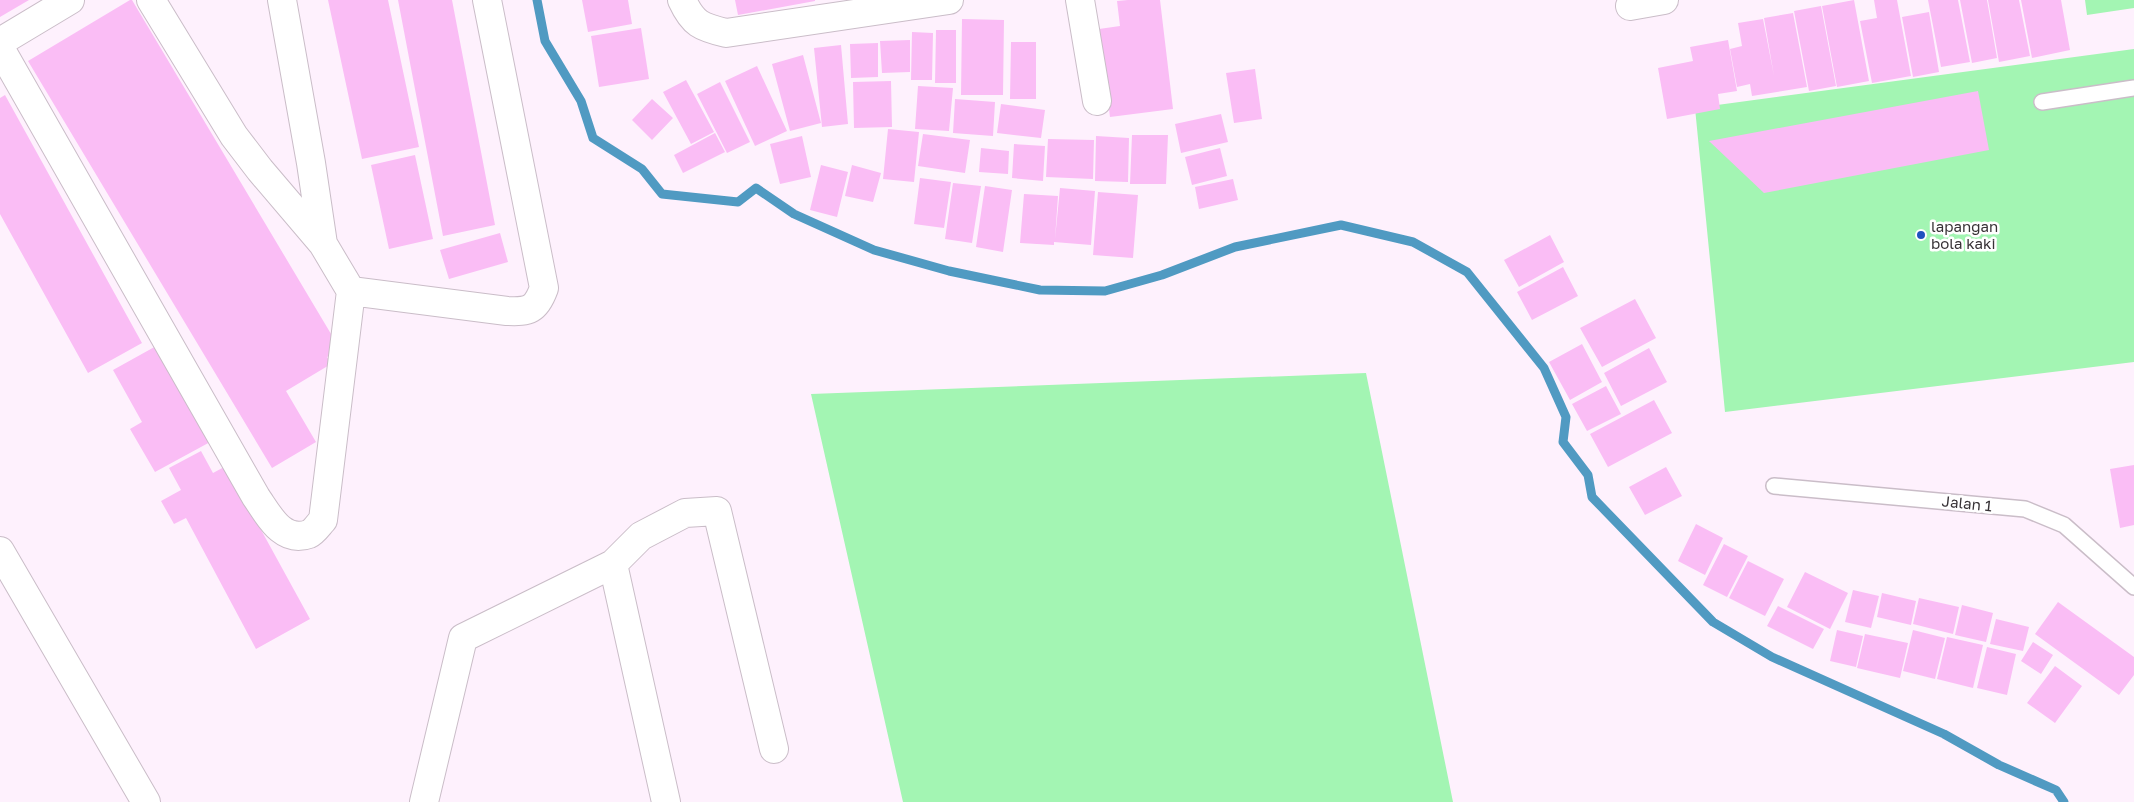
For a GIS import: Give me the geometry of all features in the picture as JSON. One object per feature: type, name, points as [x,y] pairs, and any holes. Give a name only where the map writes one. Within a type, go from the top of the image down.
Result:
[{"type":"street","points":[[0,42],[70,0]]},
{"type":"street","points":[[0,48],[256,497],[277,528],[291,535],[309,534],[323,520],[351,291],[323,244],[260,170],[234,136],[151,0]]},
{"type":"street","points":[[282,0],[311,163],[323,244]]},
{"type":"street","points":[[351,291],[507,311],[526,312],[539,302],[544,288],[487,0]]},
{"type":"street","points":[[682,0],[690,17],[704,28],[726,33],[949,0]]},
{"type":"street","points":[[1080,0],[1097,100]]},
{"type":"street","points":[[1630,6],[1664,0]]},
{"type":"street","points":[[424,802],[463,638],[613,564],[641,536],[685,513],[716,511],[774,749]]},
{"type":"street","points":[[0,551],[146,802]]},
{"type":"street","points":[[613,564],[666,802]]},
{"type":"lane","points":[[2042,102],[2134,88]]},
{"type":"lane","name":"Jalan 1","points":[[1774,486],[2025,509],[2064,525],[2134,587]]},
{"type":"green space","points":[[2085,0],[2134,0],[2134,8],[2087,15]]},
{"type":"green space","name":"lapangan bola kaki","points":[[2134,49],[2134,362],[1725,412],[1695,108]]},
{"type":"green space","points":[[1366,373],[1453,802],[903,802],[811,394]]},
{"type":"building","points":[[0,0],[29,0],[0,17]]},
{"type":"building","points":[[132,0],[340,349],[327,357],[331,364],[286,391],[316,442],[272,468],[28,61]]},
{"type":"building","points":[[328,0],[388,0],[419,147],[362,159]]},
{"type":"building","points":[[398,0],[452,0],[495,225],[443,236]]},
{"type":"building","points":[[582,0],[628,0],[632,24],[588,32]]},
{"type":"building","points":[[735,0],[815,0],[815,1],[738,15]]},
{"type":"building","points":[[1160,0],[1173,109],[1110,117],[1099,29],[1120,26],[1117,1]]},
{"type":"building","points":[[1854,0],[1869,81],[1837,87],[1822,6]]},
{"type":"building","points":[[1874,0],[1897,0],[1911,76],[1872,83],[1860,21],[1877,18]]},
{"type":"building","points":[[1928,0],[1958,0],[1970,62],[1941,67]]},
{"type":"building","points":[[1960,0],[1987,0],[1997,58],[1972,63]]},
{"type":"building","points":[[1988,0],[2019,0],[2030,56],[1999,62]]},
{"type":"building","points":[[2021,0],[2061,0],[2070,50],[2032,58]]},
{"type":"building","points":[[1821,6],[1836,86],[1809,91],[1794,11]]},
{"type":"building","points":[[1929,12],[1939,72],[1913,77],[1902,17]]},
{"type":"building","points":[[1793,13],[1807,87],[1752,96],[1750,84],[1737,87],[1730,49],[1742,46],[1738,23],[1763,19],[1774,76],[1764,18]]},
{"type":"building","points":[[962,19],[1004,20],[1003,95],[961,95]]},
{"type":"building","points":[[641,28],[649,79],[599,87],[591,36]]},
{"type":"building","points":[[936,30],[956,30],[956,83],[935,83]]},
{"type":"building","points":[[912,32],[933,33],[932,80],[911,80]]},
{"type":"building","points":[[910,40],[910,72],[882,73],[880,41]]},
{"type":"building","points":[[1728,40],[1737,91],[1718,94],[1720,109],[1667,119],[1658,68],[1693,61],[1690,47]]},
{"type":"building","points":[[1011,42],[1036,42],[1036,99],[1010,99]]},
{"type":"building","points":[[878,43],[878,77],[851,78],[850,44]]},
{"type":"building","points":[[841,45],[848,124],[822,127],[814,48]]},
{"type":"building","points":[[803,55],[821,123],[790,131],[772,64]]},
{"type":"building","points":[[757,66],[787,131],[755,146],[725,81]]},
{"type":"building","points":[[1255,69],[1262,119],[1234,123],[1226,73]]},
{"type":"building","points":[[686,80],[714,132],[691,144],[663,92]]},
{"type":"building","points":[[891,81],[892,127],[854,128],[853,82]]},
{"type":"building","points":[[720,82],[750,142],[727,153],[697,94]]},
{"type":"building","points":[[918,86],[953,88],[949,131],[915,129]]},
{"type":"building","points":[[1978,91],[1989,150],[1764,193],[1709,141]]},
{"type":"building","points":[[5,95],[142,343],[88,373],[0,214],[0,98]]},
{"type":"building","points":[[652,99],[673,118],[652,140],[632,120]]},
{"type":"building","points":[[955,99],[995,102],[993,136],[953,133]]},
{"type":"building","points":[[1001,104],[1045,110],[1041,138],[997,133]]},
{"type":"building","points":[[1221,114],[1228,142],[1181,153],[1175,124]]},
{"type":"building","points":[[888,129],[919,132],[914,182],[883,179]]},
{"type":"building","points":[[715,133],[725,152],[683,173],[674,155]]},
{"type":"building","points":[[923,134],[970,140],[965,173],[918,166]]},
{"type":"building","points":[[1132,135],[1168,135],[1166,184],[1130,184]]},
{"type":"building","points":[[802,136],[811,177],[780,184],[770,144]]},
{"type":"building","points":[[1096,136],[1129,138],[1128,182],[1095,181]]},
{"type":"building","points":[[1048,139],[1094,140],[1093,179],[1046,177]]},
{"type":"building","points":[[1014,144],[1045,146],[1043,181],[1012,178]]},
{"type":"building","points":[[981,148],[1009,151],[1008,174],[979,172]]},
{"type":"building","points":[[1220,148],[1227,176],[1192,185],[1185,157]]},
{"type":"building","points":[[415,155],[433,239],[389,249],[371,165]]},
{"type":"building","points":[[821,165],[848,172],[837,217],[810,210]]},
{"type":"building","points":[[852,165],[881,173],[873,202],[845,196]]},
{"type":"building","points":[[920,178],[951,182],[944,228],[914,224]]},
{"type":"building","points":[[1233,179],[1238,200],[1199,209],[1195,187]]},
{"type":"building","points":[[953,183],[981,186],[972,243],[945,239]]},
{"type":"building","points":[[985,186],[1012,190],[1003,252],[976,247]]},
{"type":"building","points":[[1060,188],[1095,191],[1091,245],[1054,242],[1054,245],[1020,243],[1024,194],[1058,196],[1055,239]]},
{"type":"building","points":[[1098,192],[1138,195],[1133,258],[1093,255]]},
{"type":"building","points":[[500,233],[508,262],[449,279],[440,250]]},
{"type":"building","points":[[1550,235],[1564,262],[1519,287],[1504,260]]},
{"type":"building","points":[[1563,267],[1578,296],[1532,320],[1517,292]]},
{"type":"building","points":[[1635,299],[1656,338],[1602,367],[1580,328]]},
{"type":"building","points":[[1582,344],[1602,382],[1570,400],[1549,362]]},
{"type":"building","points":[[158,345],[212,441],[155,472],[130,429],[142,422],[113,370]]},
{"type":"building","points":[[1649,348],[1667,382],[1621,406],[1604,373]]},
{"type":"building","points":[[1606,386],[1621,414],[1587,431],[1572,404]]},
{"type":"building","points":[[1654,400],[1672,433],[1608,467],[1590,434]]},
{"type":"building","points":[[201,451],[213,473],[226,466],[310,619],[256,649],[186,518],[174,524],[161,501],[181,490],[169,468]]},
{"type":"building","points":[[2134,465],[2134,525],[2120,528],[2110,469]]},
{"type":"building","points":[[1666,467],[1682,496],[1645,515],[1629,487]]},
{"type":"building","points":[[1696,524],[1723,538],[1705,575],[1678,561]]},
{"type":"building","points":[[1724,544],[1748,556],[1727,597],[1703,585]]},
{"type":"building","points":[[1748,561],[1784,579],[1765,616],[1729,598]]},
{"type":"building","points":[[1805,572],[1848,593],[1830,629],[1787,607]]},
{"type":"building","points":[[1853,590],[1879,596],[1871,628],[1845,622]]},
{"type":"building","points":[[1882,593],[1916,601],[1911,625],[1877,617]]},
{"type":"building","points":[[1919,598],[1959,607],[1953,634],[1913,624]]},
{"type":"building","points":[[2058,602],[2134,657],[2134,675],[2119,695],[2035,634]]},
{"type":"building","points":[[1962,605],[1993,613],[1986,642],[1955,635]]},
{"type":"building","points":[[1778,606],[1824,629],[1813,649],[1767,626]]},
{"type":"building","points":[[1996,619],[2029,627],[2023,651],[1990,644]]},
{"type":"building","points":[[1837,630],[1863,636],[1856,667],[1830,661]]},
{"type":"building","points":[[1913,630],[1945,638],[1935,679],[1903,671]]},
{"type":"building","points":[[1865,634],[1908,643],[1900,678],[1857,668]]},
{"type":"building","points":[[1947,637],[1983,645],[1973,688],[1937,679]]},
{"type":"building","points":[[2033,642],[2053,655],[2041,674],[2021,661]]},
{"type":"building","points":[[1987,647],[2016,654],[2007,695],[1977,688]]},
{"type":"building","points":[[2055,666],[2082,686],[2055,723],[2027,703]]},
{"type":"waterway","points":[[537,0],[545,41],[581,101],[593,138],[642,169],[662,194],[738,202],[756,188],[794,214],[874,250],[949,271],[1040,290],[1105,291],[1162,275],[1235,247],[1341,225],[1413,242],[1467,272],[1544,368],[1566,417],[1563,442],[1588,475],[1592,497],[1713,622],[1772,657],[1944,734],[1999,765],[2056,790],[2064,802]]},
{"type":"place","name":"lapangan bola kaki","points":[[1921,235]]}]
